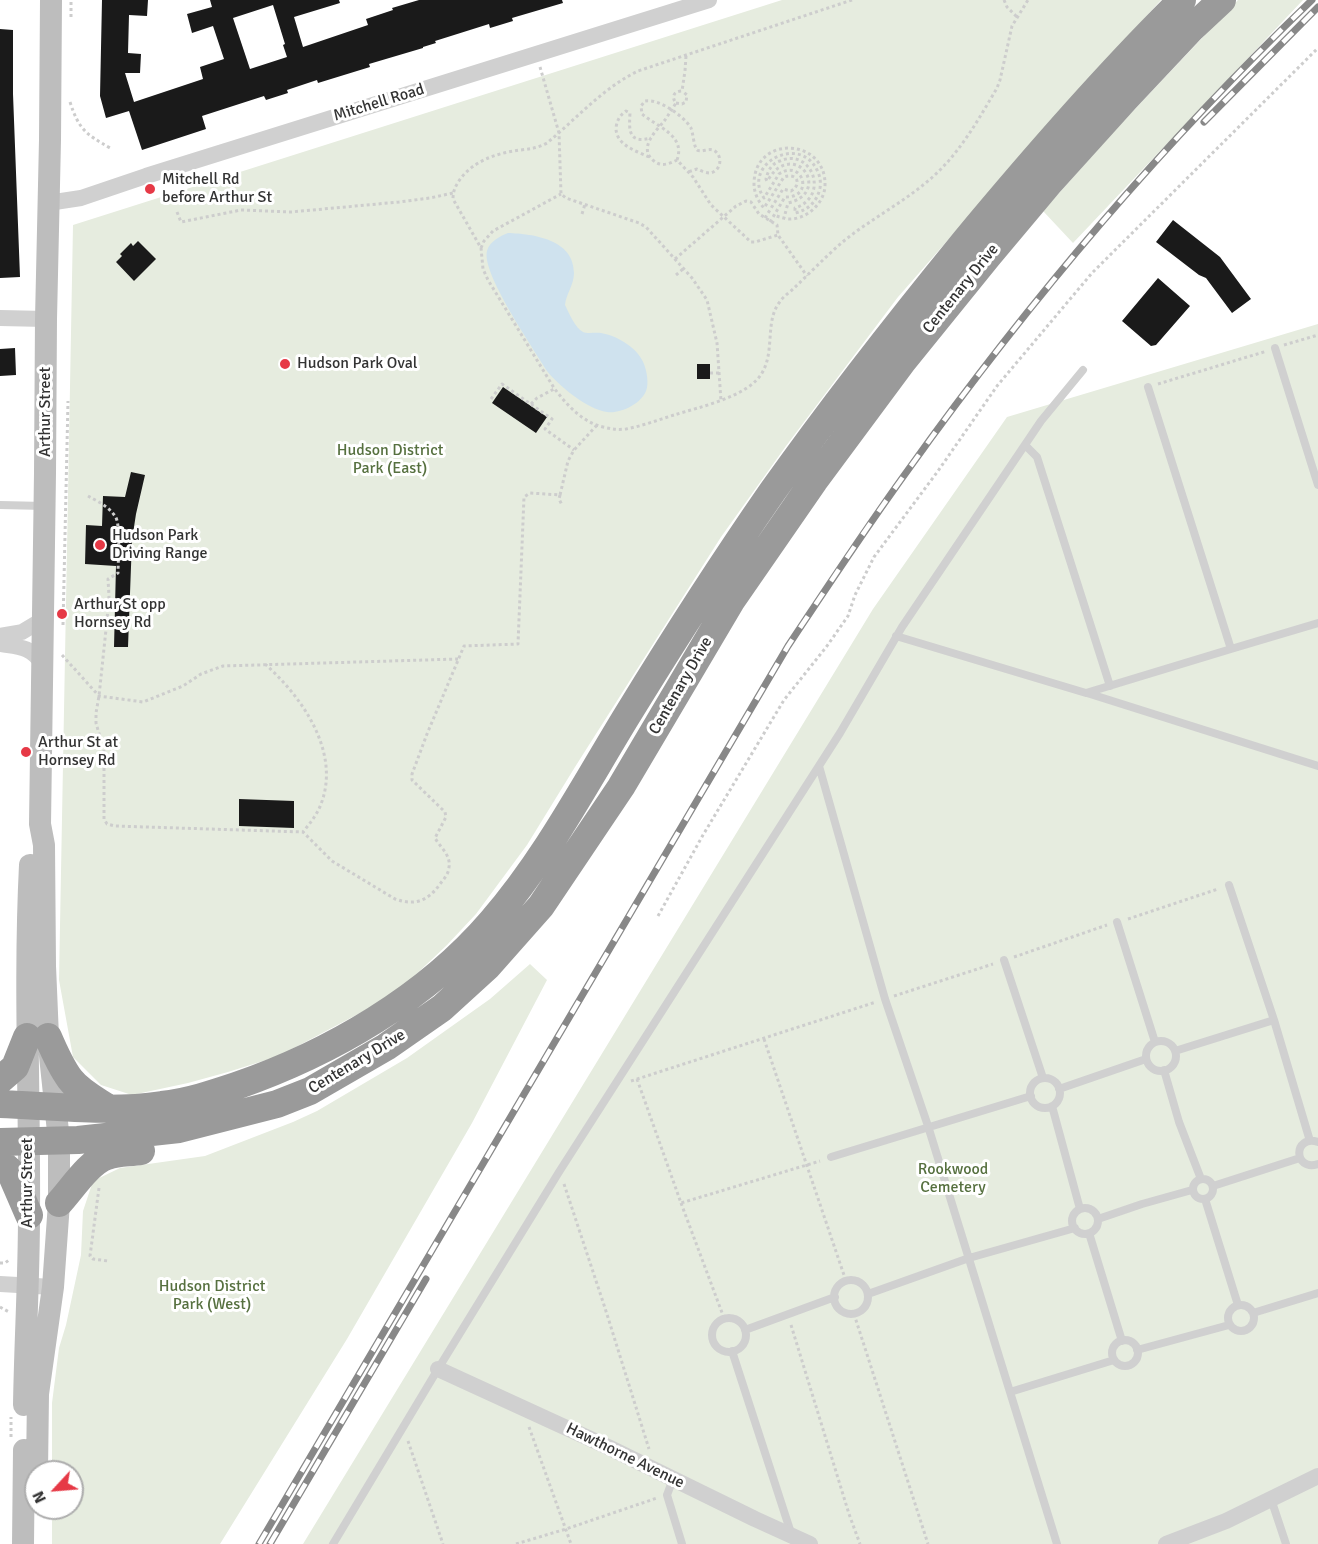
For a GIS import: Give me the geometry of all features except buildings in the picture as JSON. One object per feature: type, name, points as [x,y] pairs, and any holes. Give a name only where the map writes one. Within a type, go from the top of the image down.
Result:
[{"type":"highway","name":"Centenary Drive","points":[[27,1105],[135,1108],[163,1105],[199,1098],[261,1077],[302,1060],[370,1024],[414,993],[458,956],[490,924],[522,885],[554,837],[705,591],[773,490],[850,385],[931,282],[1010,188],[1104,82],[1182,0]]},
{"type":"highway","name":"Centenary Drive","points":[[0,1142],[106,1138],[179,1130],[277,1104],[310,1091],[386,1047],[442,1008],[488,967],[541,906],[621,787],[731,600],[814,481],[903,361],[1050,182],[1192,28],[1222,0]]},
{"type":"highway","points":[[0,1080],[15,1067],[37,1037],[56,1056],[71,1080],[108,1108]]},
{"type":"highway","points":[[59,1203],[90,1167],[99,1160],[108,1156],[149,1150],[179,1130]]},
{"type":"highway","points":[[0,1162],[10,1171],[29,1215]]},
{"type":"main road","name":"Arthur Street","points":[[22,1544],[29,1215],[27,1105],[37,1037],[27,923],[31,845],[40,824],[55,662],[45,506],[51,0]]},
{"type":"main road","name":"Arthur Street","points":[[27,1105],[59,1141],[59,1203],[53,1287],[38,1394],[37,1460]]},
{"type":"main road","points":[[36,1544],[37,1520]]},
{"type":"street","name":"Mitchell Road","points":[[48,202],[81,198],[709,0]]},
{"type":"street","points":[[0,318],[46,319]]},
{"type":"street","points":[[0,636],[53,622]]},
{"type":"street","points":[[0,644],[21,648],[55,662]]},
{"type":"street","points":[[0,1284],[53,1287]]},
{"type":"street","name":"Hawthorne Avenue","points":[[438,1369],[656,1471],[670,1487],[754,1519],[793,1540],[810,1544]]},
{"type":"street","points":[[1166,1544],[1226,1521],[1318,1476]]},
{"type":"lane","points":[[1275,348],[1317,480]]},
{"type":"lane","points":[[333,1544],[559,1172],[840,733],[896,636],[1041,421],[1083,370]]},
{"type":"lane","points":[[1148,387],[1231,649]]},
{"type":"lane","points":[[1025,445],[1037,457],[1110,686]]},
{"type":"lane","points":[[0,506],[45,506]]},
{"type":"lane","points":[[1086,693],[1318,622]]},
{"type":"lane","points":[[896,636],[1318,766]]},
{"type":"lane","points":[[819,766],[885,999],[928,1126],[1057,1544]]},
{"type":"lane","points":[[1229,885],[1314,1142],[1302,1145],[1299,1149],[1300,1158],[1310,1166],[1318,1164]]},
{"type":"lane","points":[[1117,922],[1155,1042]]},
{"type":"lane","points":[[1004,960],[1042,1078]]},
{"type":"lane","points":[[1174,1051],[1274,1020]]},
{"type":"lane","points":[[1155,1042],[1166,1042],[1174,1051],[1172,1065],[1164,1070],[1154,1069],[1146,1059],[1147,1050],[1155,1042]]},
{"type":"lane","points":[[1059,1089],[1146,1059]]},
{"type":"lane","points":[[1164,1070],[1179,1122],[1201,1179]]},
{"type":"lane","points":[[1042,1078],[1051,1079],[1059,1089],[1059,1099],[1047,1108],[1040,1107],[1032,1101],[1031,1096],[1032,1086],[1042,1078]]},
{"type":"lane","points":[[831,1157],[1031,1096]]},
{"type":"lane","points":[[1052,1106],[1080,1209]]},
{"type":"lane","points":[[1212,1186],[1300,1158]]},
{"type":"lane","points":[[1098,1219],[1192,1190],[1196,1182],[1201,1179],[1206,1179],[1212,1186],[1211,1196],[1205,1199],[1196,1197],[1192,1190]]},
{"type":"lane","points":[[1205,1199],[1238,1305]]},
{"type":"lane","points":[[1080,1209],[1092,1210],[1098,1219],[1098,1226],[1089,1233],[1079,1232],[1074,1228],[1074,1215],[1080,1209]]},
{"type":"lane","points":[[868,1293],[969,1258],[1074,1228]]},
{"type":"lane","points":[[1089,1233],[1122,1341]]},
{"type":"lane","points":[[846,1281],[860,1282],[866,1288],[868,1301],[860,1312],[848,1314],[838,1307],[834,1297],[838,1286],[846,1281]]},
{"type":"lane","points":[[1253,1313],[1318,1293]]},
{"type":"lane","points":[[745,1330],[834,1297]]},
{"type":"lane","points":[[1238,1305],[1250,1308],[1254,1322],[1248,1329],[1240,1331],[1229,1325],[1227,1319],[1231,1308],[1238,1305]]},
{"type":"lane","points":[[724,1318],[735,1319],[745,1330],[746,1336],[742,1345],[732,1351],[719,1349],[713,1340],[715,1324],[724,1318]]},
{"type":"lane","points":[[1137,1350],[1229,1325]]},
{"type":"lane","points":[[1122,1341],[1133,1343],[1137,1350],[1137,1357],[1129,1365],[1120,1365],[1114,1360],[1113,1347],[1122,1341]]},
{"type":"lane","points":[[732,1351],[793,1540]]},
{"type":"lane","points":[[1010,1392],[1114,1360]]},
{"type":"lane","points":[[670,1487],[682,1544]]},
{"type":"lane","points":[[1272,1499],[1286,1544]]},
{"type":"path","points":[[852,0],[638,71],[617,82],[540,147],[504,154],[480,162],[466,171],[456,185],[453,193],[455,204],[481,248],[483,269],[488,280],[554,388],[579,416],[612,429],[634,427],[721,401],[741,391],[761,374],[769,352],[772,316],[779,301],[844,241],[930,179],[966,138],[997,88],[1009,34],[1028,0]]},
{"type":"path","points":[[1004,0],[1007,7],[1017,17]]},
{"type":"path","points":[[658,916],[784,700],[848,616],[855,595],[874,557],[997,386],[1092,273],[1318,48]]},
{"type":"path","points":[[536,54],[559,133],[561,194],[566,198],[646,227],[692,278],[707,300],[717,343],[721,401]]},
{"type":"path","points":[[682,91],[686,55]]},
{"type":"path","points":[[677,91],[682,91],[687,95],[686,102],[680,105],[676,103],[673,99],[677,91]]},
{"type":"path","points":[[651,138],[643,140],[634,137],[629,130],[630,113],[626,111],[616,125],[616,132],[630,148],[658,163],[667,164],[677,160],[678,143],[675,138],[642,114],[640,109],[642,103],[650,100],[672,110],[686,120],[694,135],[697,150],[711,149],[720,157],[720,164],[715,171],[708,173],[697,169],[688,172]]},
{"type":"path","points":[[70,103],[80,127],[110,148]]},
{"type":"path","points":[[650,157],[647,148],[651,138],[676,103]]},
{"type":"path","points":[[765,218],[783,189],[791,191],[797,187],[797,180],[791,175],[784,177],[764,208],[754,190],[759,164],[769,153],[781,148],[796,148],[809,153],[820,164],[825,181],[823,197],[813,210],[800,217],[783,218],[774,215]]},
{"type":"path","points":[[795,154],[796,148]]},
{"type":"path","points":[[770,222],[785,197],[794,196],[801,191],[802,178],[799,173],[791,170],[783,171],[764,198],[757,179],[770,161],[787,153],[805,157],[815,166],[820,178],[820,187],[814,202],[809,207],[795,213],[795,208],[806,202],[814,189],[810,169],[796,159],[783,159],[773,164],[768,172],[767,181],[776,170],[794,164],[804,170],[809,181],[807,191],[800,200],[788,203],[783,218]]},
{"type":"path","points":[[677,160],[698,182],[711,204],[751,242],[778,235]]},
{"type":"path","points":[[820,187],[825,187]]},
{"type":"path","points":[[177,212],[181,222],[241,210],[291,212],[399,202],[453,193]]},
{"type":"path","points":[[481,248],[493,231],[561,194]]},
{"type":"path","points":[[675,259],[736,206],[746,201],[751,202],[759,214],[777,225],[778,235],[807,276]]},
{"type":"path","points":[[582,214],[585,204]]},
{"type":"path","points":[[676,274],[684,268]]},
{"type":"path","points":[[1148,387],[1318,335]]},
{"type":"path","points":[[710,373],[719,373]]},
{"type":"path","points":[[491,399],[502,384],[552,419],[545,429],[574,450]]},
{"type":"path","points":[[531,404],[554,388]]},
{"type":"path","points":[[53,622],[65,578],[68,401]]},
{"type":"path","points":[[562,506],[559,499],[568,461],[574,450],[597,425]]},
{"type":"path","points":[[88,496],[104,505],[117,518],[118,528],[118,573],[108,579],[109,596],[96,713],[96,723],[104,751],[104,819],[107,824],[303,832],[332,861],[395,899],[417,902],[435,891],[449,867],[446,855],[435,838],[446,817],[445,812],[415,784],[411,777],[464,646],[518,644],[524,496],[530,493],[560,495]]},
{"type":"path","points":[[62,648],[55,662],[99,696],[143,702],[183,686],[223,666],[458,659]]},
{"type":"path","points":[[265,663],[288,686],[302,705],[325,755],[326,780],[323,797],[314,817],[303,832]]},
{"type":"path","points":[[614,1086],[1229,885]]},
{"type":"path","points":[[764,1038],[846,1281]]},
{"type":"path","points":[[637,1079],[724,1318]]},
{"type":"path","points":[[681,1203],[831,1157]]},
{"type":"path","points":[[559,1172],[656,1471]]},
{"type":"path","points":[[99,1188],[90,1256],[93,1260],[108,1261]]},
{"type":"path","points":[[0,1307],[9,1311],[12,1319]]},
{"type":"path","points":[[854,1314],[928,1544]]},
{"type":"path","points":[[788,1315],[860,1544]]},
{"type":"path","points":[[522,1407],[571,1544]]},
{"type":"path","points":[[10,1443],[11,1409]]},
{"type":"path","points":[[404,1427],[443,1544]]},
{"type":"path","points":[[516,1544],[566,1529],[670,1487]]},
{"type":"green space","name":"Hudson District Park (East)","points":[[782,0],[1161,0],[898,297],[721,537],[527,845],[476,914],[447,945],[408,982],[375,1005],[279,1056],[188,1083],[132,1095],[101,1085],[73,1057],[59,980],[73,225]]},
{"type":"green space","points":[[1238,0],[1303,0],[1073,243],[1043,211],[1117,128]]},
{"type":"green space","name":"Rookwood Cemetery","points":[[1318,324],[1318,1544],[303,1544],[873,609],[1007,417]]},
{"type":"green space","name":"Hudson District Park (West)","points":[[530,964],[547,980],[472,1123],[347,1339],[220,1544],[52,1544],[52,1520],[84,1520],[84,1460],[52,1460],[52,1403],[59,1348],[81,1255],[83,1211],[93,1181],[120,1168],[205,1156],[317,1111],[407,1058],[490,999]]},
{"type":"water","points":[[508,233],[540,237],[560,246],[567,253],[574,273],[565,305],[575,324],[583,332],[601,333],[620,340],[637,353],[644,364],[647,388],[635,404],[612,412],[599,410],[574,396],[547,371],[500,293],[487,262],[487,251],[492,242]]},
{"type":"railway","points":[[259,1544],[788,646],[862,536],[954,407],[1049,285],[1150,167],[1257,54],[1312,0]]},
{"type":"railway","points":[[1204,122],[1318,7]]},
{"type":"railway","points":[[270,1544],[426,1279]]},
{"type":"place","name":"Mitchell Rd before Arthur St","points":[[150,189]]},
{"type":"place","name":"Hudson Park Oval","points":[[285,364]]},
{"type":"place","name":"Hudson Park Driving Range","points":[[100,545]]},
{"type":"place","name":"Arthur St opp Hornsey Rd","points":[[62,614]]},
{"type":"place","name":"Arthur St at Hornsey Rd","points":[[26,752]]}]
